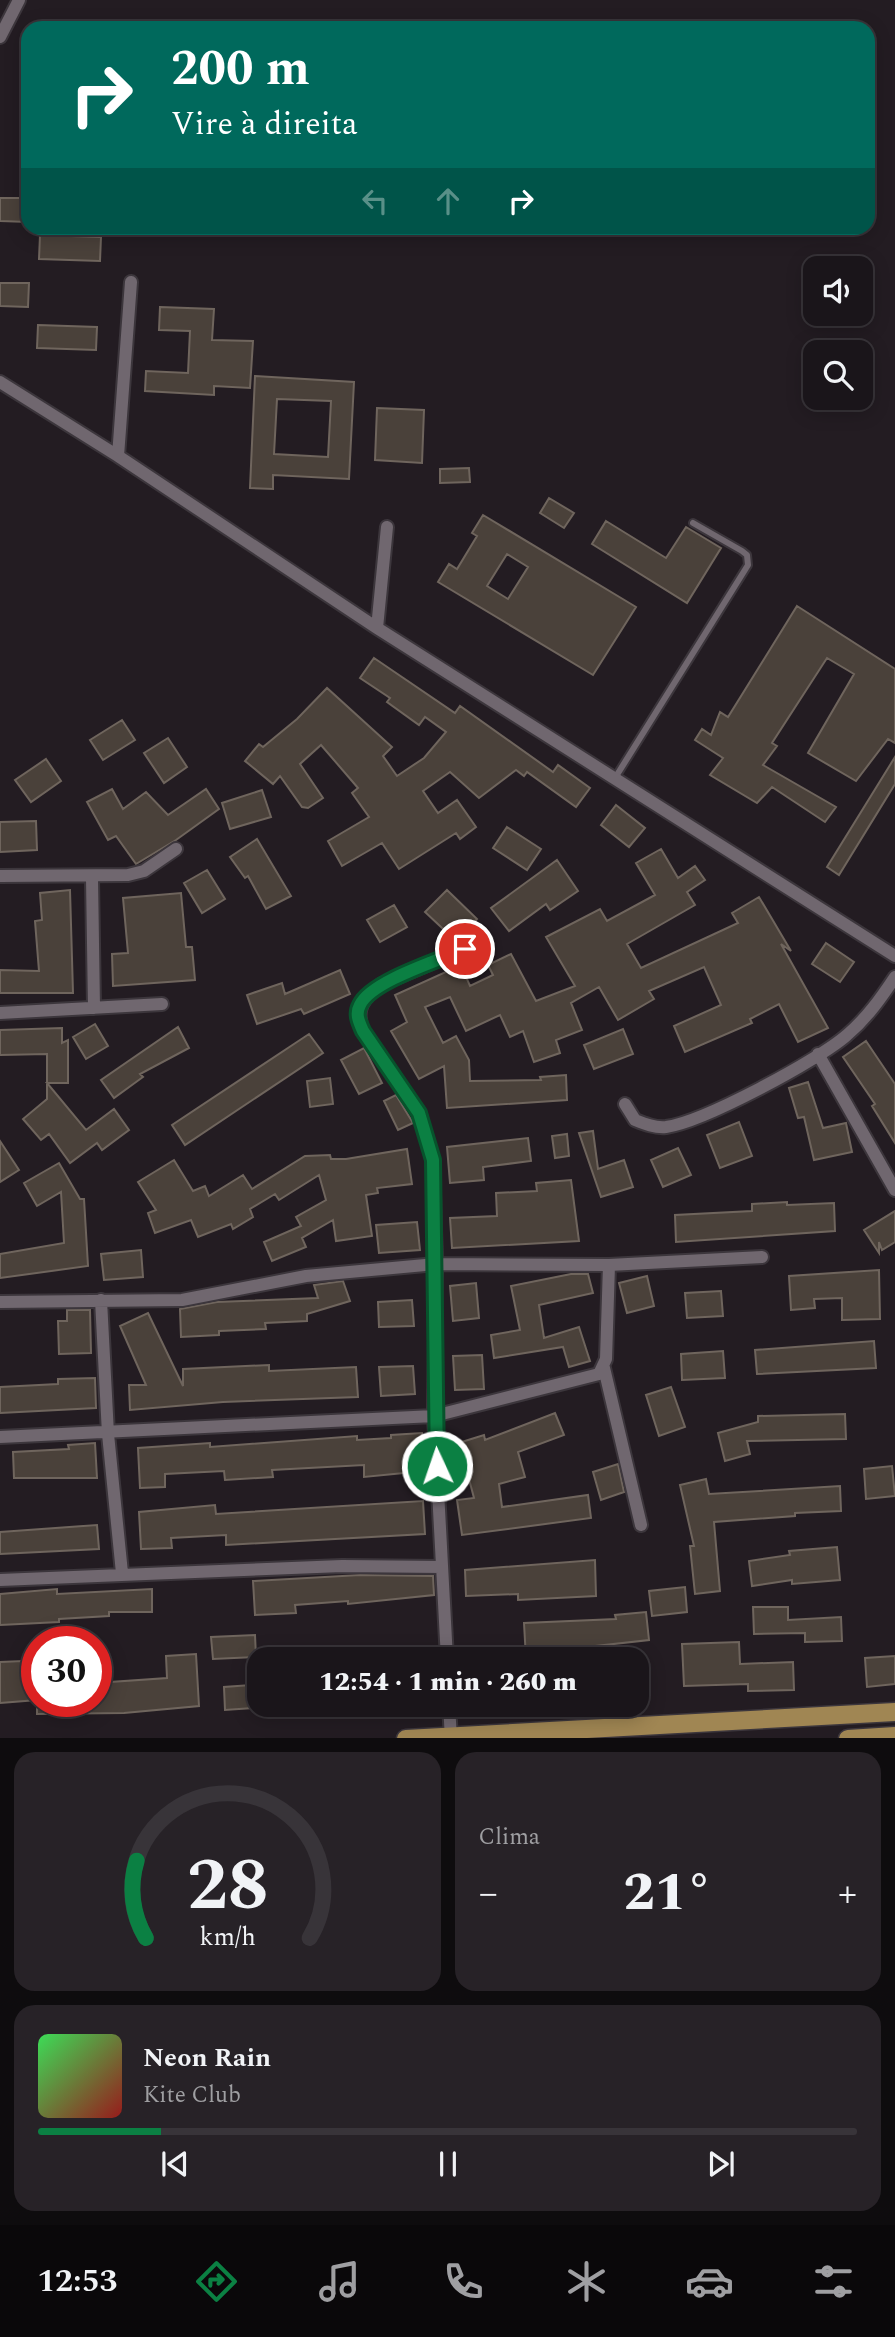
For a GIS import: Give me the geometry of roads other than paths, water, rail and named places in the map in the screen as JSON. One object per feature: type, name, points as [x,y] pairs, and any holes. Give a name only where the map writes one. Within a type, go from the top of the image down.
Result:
[{"type":"main road","points":[[406,1738],[895,1712]]},
{"type":"main road","points":[[848,1738],[895,1736]]},
{"type":"street","points":[[0,37],[19,0]]},
{"type":"street","points":[[118,456],[131,282]]},
{"type":"street","points":[[0,382],[118,456],[377,628],[895,956]]},
{"type":"street","points":[[377,628],[387,527]]},
{"type":"street","points":[[0,876],[46,873],[92,878],[144,871],[176,849]]},
{"type":"street","points":[[92,878],[94,1008]]},
{"type":"street","points":[[446,1647],[434,1416],[436,1264],[433,1160],[428,1133],[404,1086],[363,1031],[357,1017],[359,1005],[368,994],[382,985],[486,940]]},
{"type":"street","points":[[625,1104],[635,1120],[664,1127],[683,1122],[753,1091],[845,1037],[863,1020],[895,977]]},
{"type":"street","points":[[0,1013],[162,1004]]},
{"type":"street","points":[[818,1054],[895,1190]]},
{"type":"street","points":[[0,1302],[182,1300],[306,1276],[436,1264],[609,1265],[762,1257]]},
{"type":"street","points":[[609,1265],[604,1368],[641,1525]]},
{"type":"street","points":[[101,1300],[108,1434],[122,1573]]},
{"type":"street","points":[[0,1437],[108,1434],[434,1416],[599,1374],[604,1368]]},
{"type":"street","points":[[0,1580],[342,1566],[442,1567]]},
{"type":"street","points":[[450,1717],[451,1737]]},
{"type":"lane","points":[[615,778],[748,565],[747,555],[742,551],[693,523]]}]
